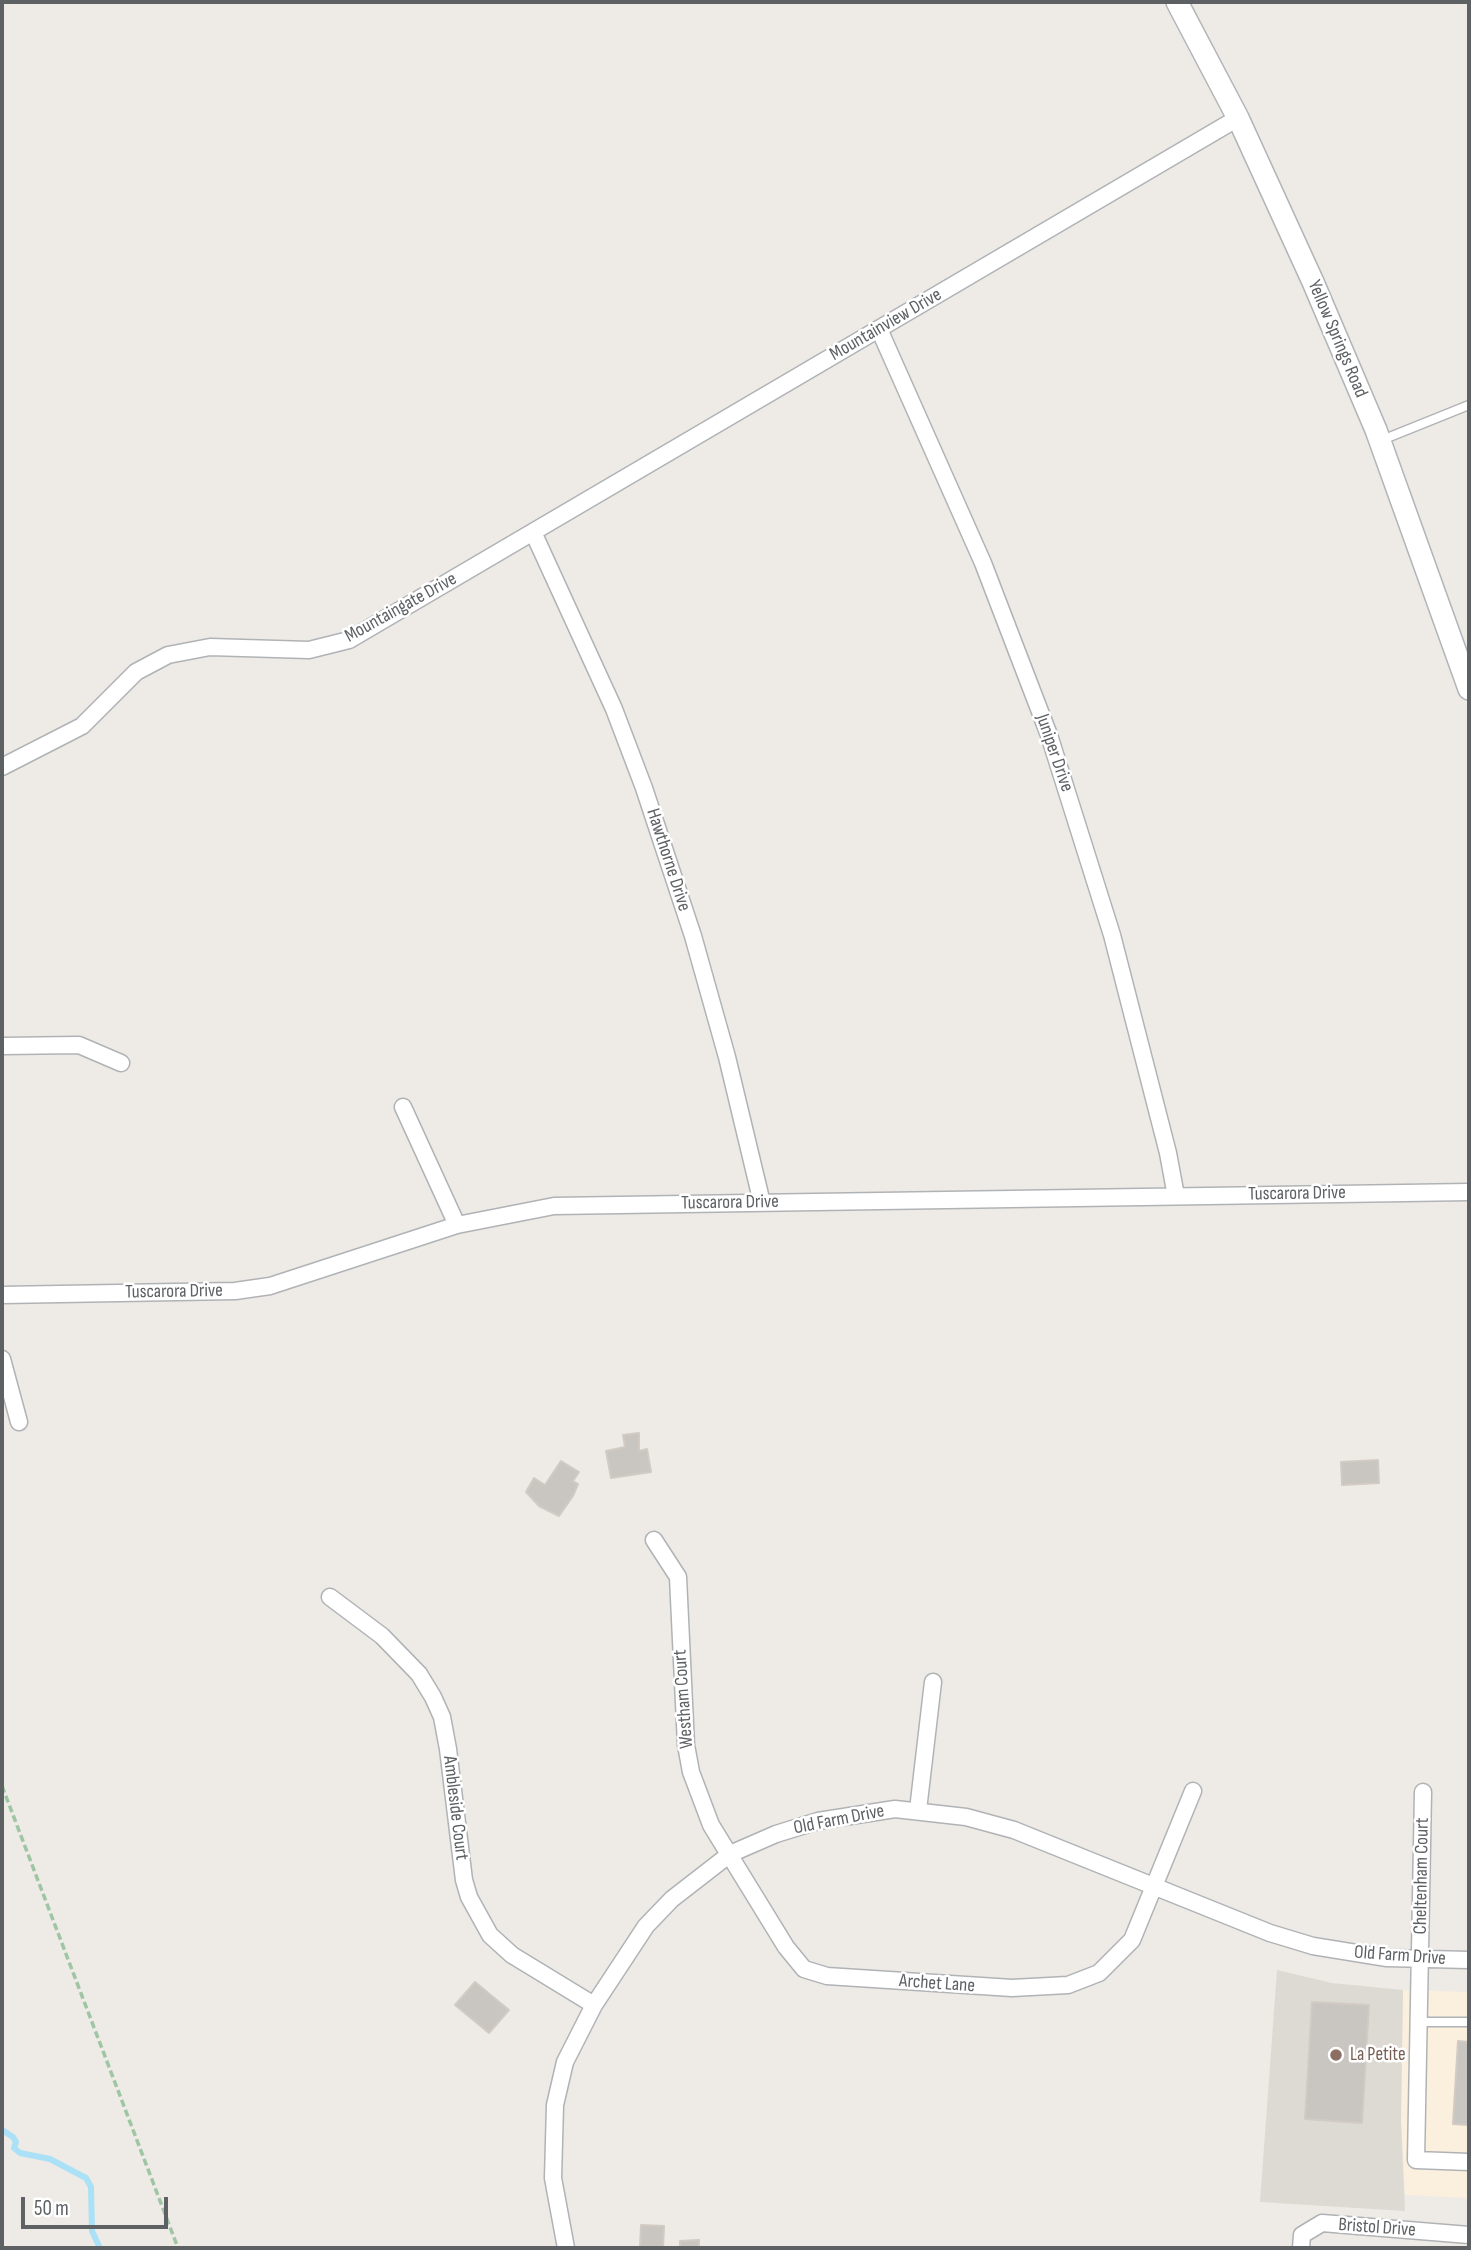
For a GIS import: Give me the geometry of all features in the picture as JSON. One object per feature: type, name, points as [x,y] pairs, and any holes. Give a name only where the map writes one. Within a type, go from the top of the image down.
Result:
[{"type":"main road","name":"Yellow Springs Road","points":[[1177,2],[1238,118],[1313,282],[1380,441],[1469,688]]},
{"type":"street","name":"Mountainview Drive","points":[[533,532],[1238,118]]},
{"type":"street","name":"Juniper Drive","points":[[879,329],[984,563],[1049,735],[1112,935],[1168,1153],[1176,1196]]},
{"type":"street","name":"Mountaingate Drive","points":[[2,767],[75,731],[136,672],[168,655],[210,647],[309,650],[349,640],[533,532]]},
{"type":"street","name":"Hawthorne Drive","points":[[533,532],[614,709],[644,788],[693,936],[727,1057],[761,1203]]},
{"type":"street","points":[[2,1046],[79,1045],[121,1063]]},
{"type":"street","points":[[402,1108],[457,1225]]},
{"type":"street","name":"Tuscarora Drive","points":[[2,1295],[235,1291],[270,1286],[457,1225],[554,1206],[1469,1192]]},
{"type":"street","points":[[2,1359],[19,1422]]},
{"type":"street","name":"Westham Court","points":[[654,1540],[678,1577],[686,1745],[691,1772],[711,1825],[730,1854]]},
{"type":"street","name":"Ambleside Court","points":[[330,1597],[382,1636],[419,1674],[433,1697],[442,1717],[448,1749],[464,1880],[469,1897],[490,1935],[512,1955],[594,2005]]},
{"type":"street","points":[[918,1810],[933,1682]]},
{"type":"street","name":"Archet Lane","points":[[730,1854],[786,1947],[804,1969],[827,1976],[1012,1989],[1068,1985],[1099,1973],[1132,1940],[1193,1791]]},
{"type":"street","name":"Cheltenham Court","points":[[1423,1792],[1416,2160],[1469,2162]]},
{"type":"street","name":"Old Farm Drive","points":[[566,2248],[553,2178],[555,2105],[565,2062],[594,2005],[646,1926],[673,1899],[730,1854],[776,1834],[818,1821],[895,1809],[967,1817],[1014,1830],[1270,1933],[1313,1946],[1351,1954],[1421,1960],[1469,1960]]},
{"type":"street","name":"Bristol Drive","points":[[1301,2248],[1301,2235],[1322,2223],[1469,2235]]},
{"type":"lane","points":[[1380,441],[1469,405]]},
{"type":"lane","points":[[1419,2022],[1469,2022]]},
{"type":"path","points":[[2,1786],[178,2248]]},
{"type":"shaded area","name":"La Petite","points":[[1277,1970],[1332,1983],[1403,1990],[1401,2121],[1405,2211],[1260,2202]]},
{"type":"shaded area","points":[[1403,1990],[1469,1992],[1469,2198],[1405,2195],[1401,2121]]},
{"type":"building","points":[[639,1433],[639,1451],[647,1449],[651,1472],[611,1478],[606,1451],[625,1447],[623,1435]]},
{"type":"building","points":[[1378,1460],[1379,1483],[1342,1485],[1341,1462]]},
{"type":"building","points":[[561,1461],[579,1472],[573,1481],[578,1484],[573,1496],[559,1516],[539,1506],[526,1492],[534,1478],[545,1485]]},
{"type":"building","points":[[475,1982],[509,2010],[489,2033],[455,2005]]},
{"type":"building","points":[[1312,2002],[1369,2005],[1362,2123],[1305,2119]]},
{"type":"building","points":[[1458,2041],[1469,2042],[1469,2125],[1453,2124]]},
{"type":"building","points":[[641,2225],[664,2226],[663,2248],[640,2248]]},
{"type":"building","points":[[699,2240],[699,2248],[680,2248],[680,2241]]},
{"type":"waterway","points":[[2,2130],[13,2137],[16,2142],[14,2148],[20,2153],[50,2159],[86,2178],[91,2187],[92,2231],[100,2248]]},
{"type":"place","name":"La Petite","points":[[1336,2055]]}]
